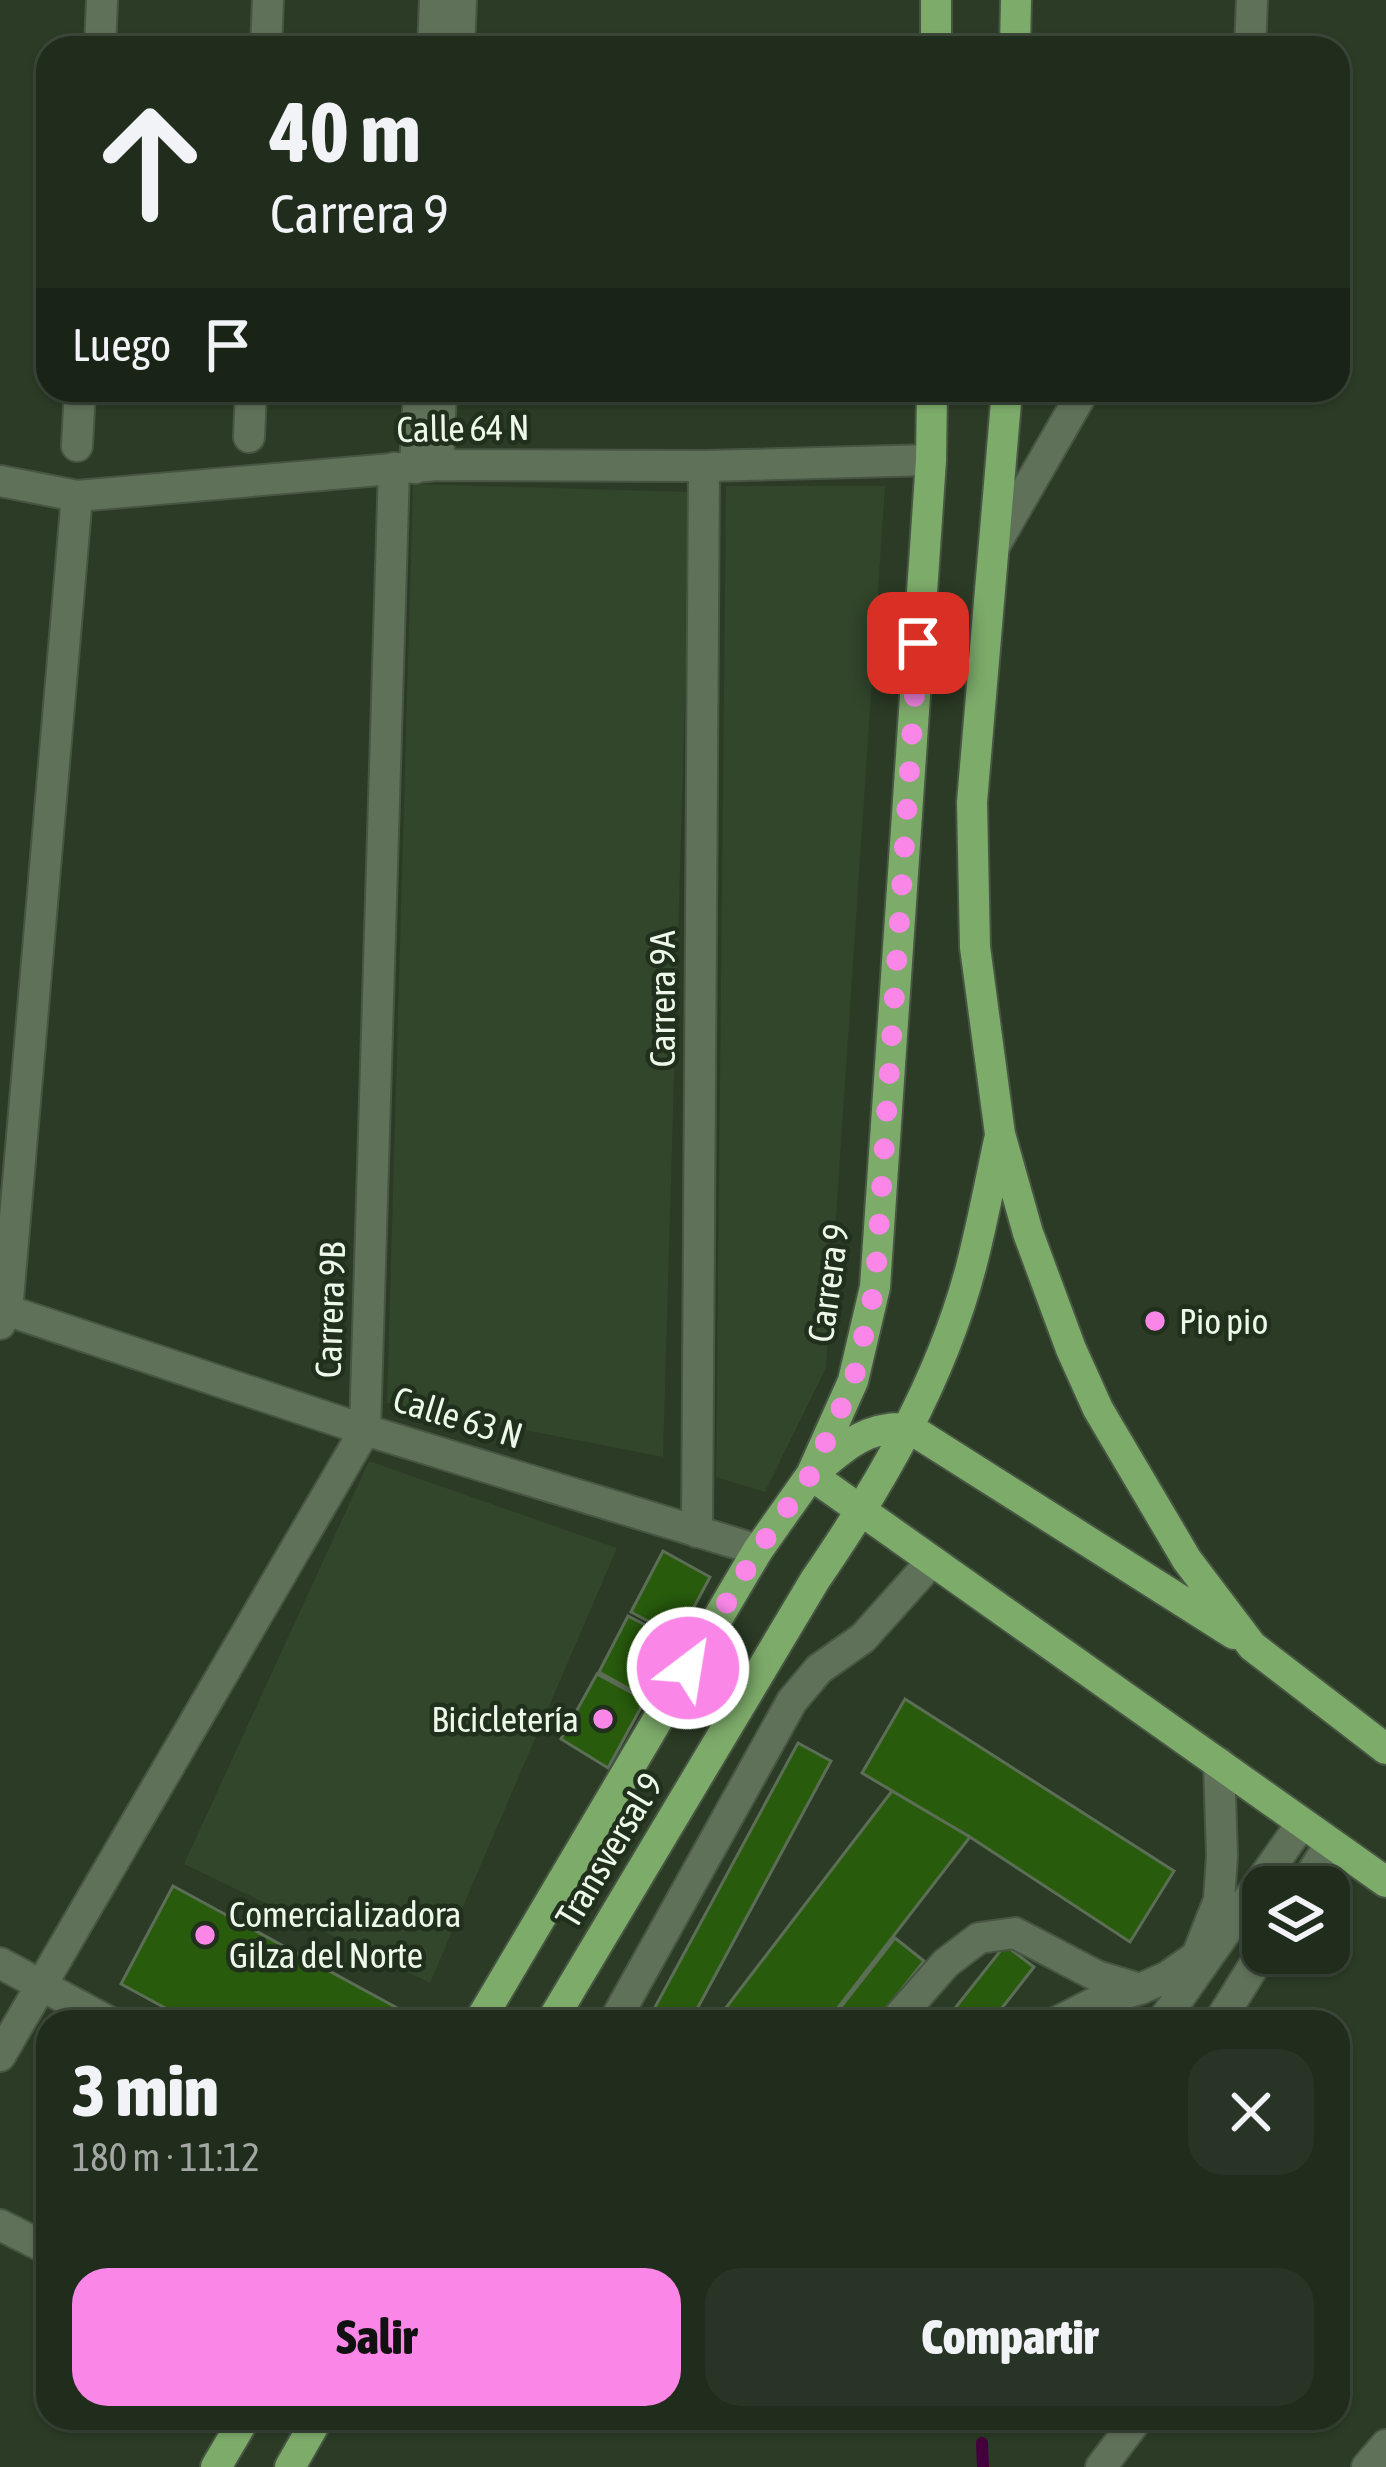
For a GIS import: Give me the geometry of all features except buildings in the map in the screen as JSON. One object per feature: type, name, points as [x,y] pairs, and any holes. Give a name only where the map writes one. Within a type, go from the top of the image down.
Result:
[{"type":"main road","points":[[936,0],[936,36]]},
{"type":"main road","points":[[1015,36],[1016,0]]},
{"type":"main road","name":"Carrera 9","points":[[811,1474],[853,1382],[875,1287],[932,402]]},
{"type":"main road","points":[[1006,402],[972,802],[975,947],[1000,1134],[1035,1252],[1098,1409],[1187,1560],[1252,1646]]},
{"type":"main road","name":"Transversal 9","points":[[558,2010],[909,1428],[971,1269],[1000,1134]]},
{"type":"main road","points":[[1386,1749],[1252,1646],[909,1428],[887,1427],[858,1436],[811,1474],[1386,1882]]},
{"type":"main road","name":"Transversal 9","points":[[486,2010],[758,1550],[811,1474]]},
{"type":"main road","points":[[216,2467],[238,2430]]},
{"type":"main road","points":[[290,2467],[311,2430]]},
{"type":"street","points":[[101,36],[103,0]]},
{"type":"street","points":[[266,36],[268,0]]},
{"type":"street","points":[[434,36],[435,0]]},
{"type":"street","points":[[460,36],[461,0]]},
{"type":"street","points":[[1250,36],[1252,0]]},
{"type":"street","points":[[77,446],[79,402]]},
{"type":"street","points":[[249,437],[250,402]]},
{"type":"street","points":[[416,467],[419,402]]},
{"type":"street","points":[[416,467],[437,402]]},
{"type":"street","points":[[996,543],[1077,402]]},
{"type":"street","name":"Calle 64 N","points":[[0,481],[76,496],[416,467],[931,460]]},
{"type":"street","name":"Carrera 9A","points":[[697,1532],[704,466]]},
{"type":"street","name":"Carrera 9B","points":[[0,2056],[365,1430],[416,467]]},
{"type":"street","points":[[2,1314],[76,496]]},
{"type":"street","name":"Calle 63 N","points":[[2,1314],[758,1550]]},
{"type":"street","points":[[621,2010],[792,1701],[819,1669],[863,1638],[932,1561]]},
{"type":"street","points":[[1080,2010],[1167,1977],[1196,1956],[1219,1900],[1219,1763]]},
{"type":"street","points":[[1170,2010],[1302,1823]]},
{"type":"street","points":[[1316,1866],[1331,1843]]},
{"type":"street","points":[[905,2010],[946,1963],[979,1938],[1015,1934],[1096,1976],[1140,1989]]},
{"type":"street","points":[[0,1964],[87,2010]]},
{"type":"street","points":[[1226,2010],[1249,1974]]},
{"type":"street","points":[[0,2225],[36,2243]]},
{"type":"street","points":[[1101,2467],[1129,2430]]},
{"type":"street","points":[[1367,2467],[1386,2445]]},
{"type":"shaded area","points":[[413,484],[691,492],[663,1457],[387,1403]]},
{"type":"shaded area","points":[[726,486],[885,486],[826,1368],[765,1492],[716,1477]]},
{"type":"shaded area","points":[[369,1461],[617,1548],[430,1983],[184,1864]]},
{"type":"waterway","points":[[982,2443],[983,2467]]},
{"type":"place","name":"Pio pio","points":[[1155,1321]]},
{"type":"place","name":"Bicicletería","points":[[603,1719]]},
{"type":"place","name":"Comercializadora Gilza del Norte","points":[[205,1935]]},
{"type":"route","points":[[688,1668],[758,1550],[811,1474],[853,1382],[875,1287],[918,643]]}]
